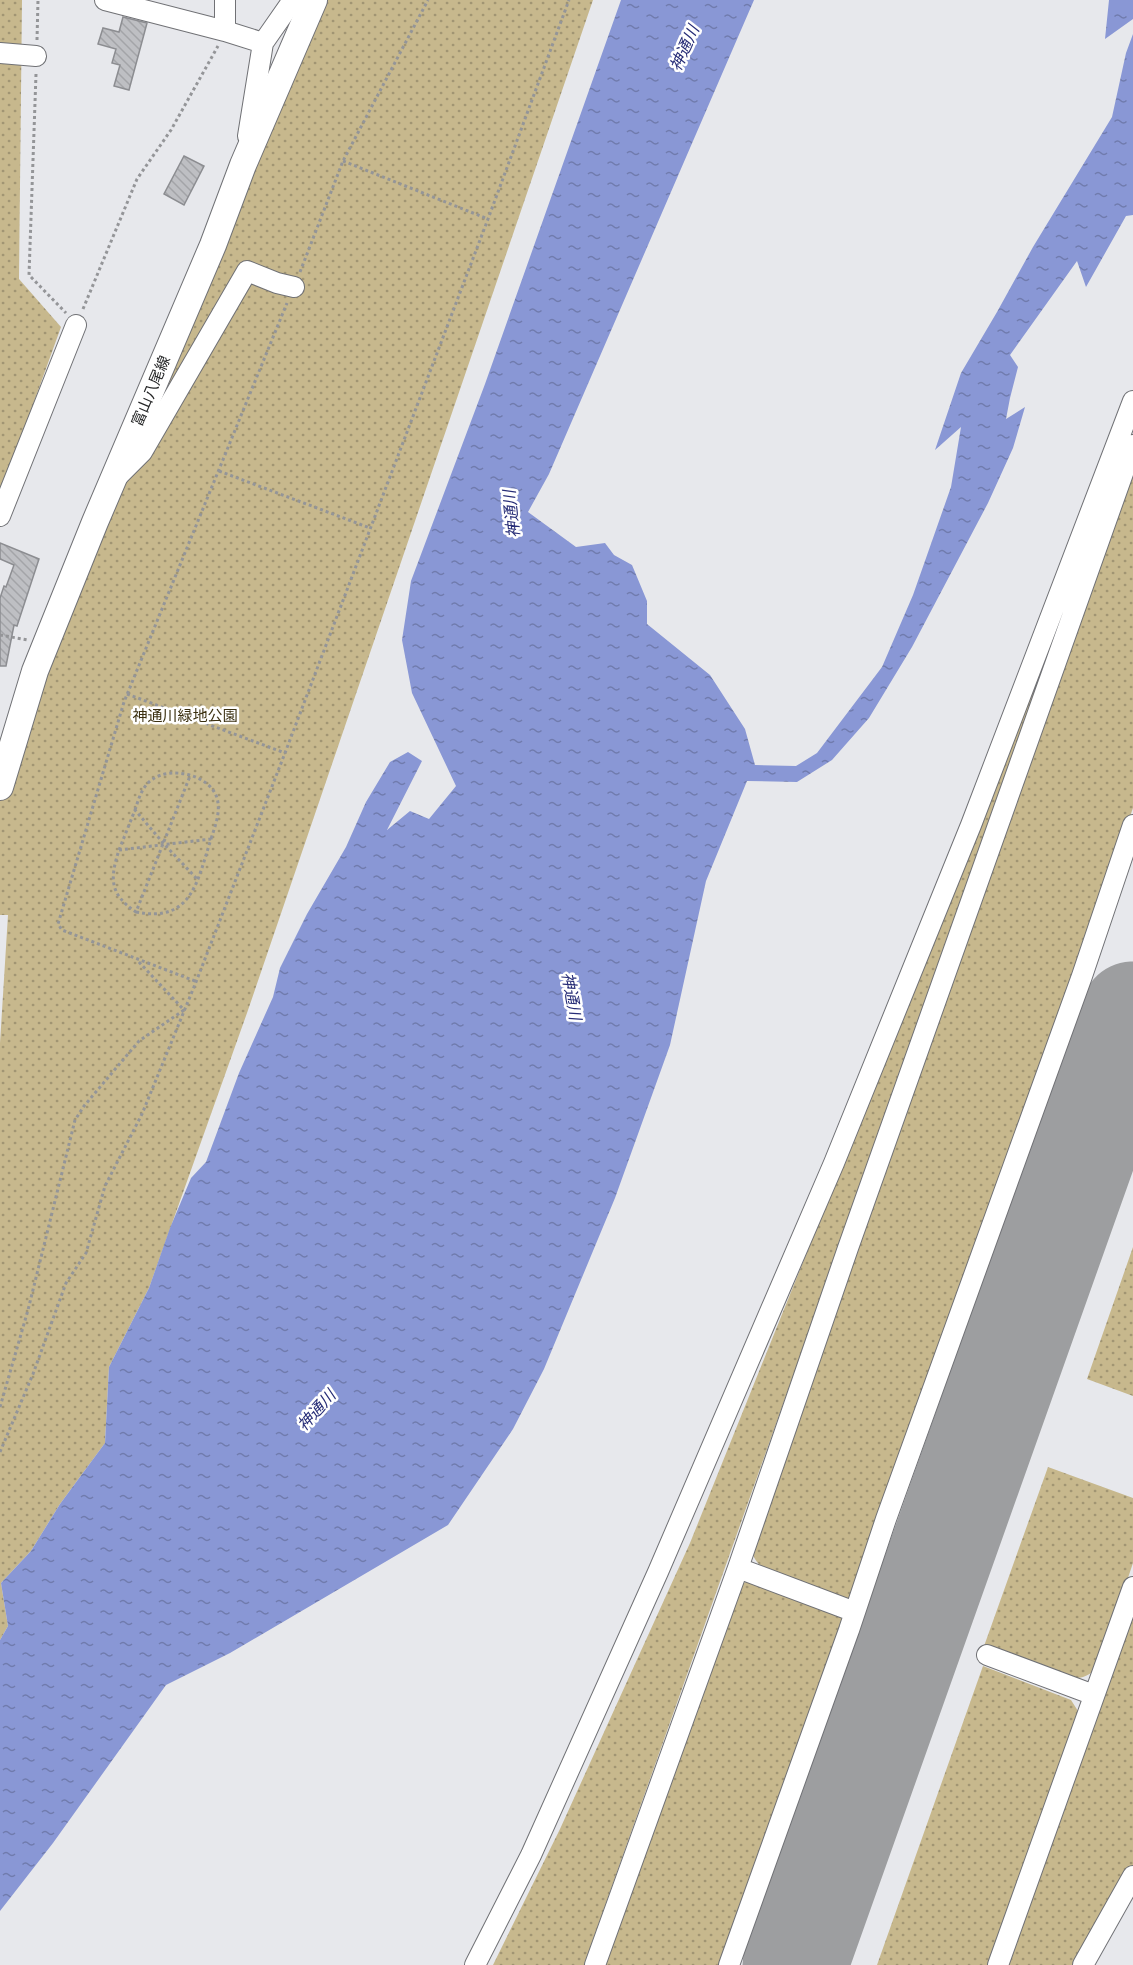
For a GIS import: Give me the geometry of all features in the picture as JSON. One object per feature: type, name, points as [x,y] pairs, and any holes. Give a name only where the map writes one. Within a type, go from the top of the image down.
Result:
[{"type":"main road","name":"富山八尾線","points":[[0,787],[35,671],[213,245],[243,165],[314,0]]},
{"type":"street","points":[[105,0],[263,43]]},
{"type":"street","points":[[225,0],[225,31]]},
{"type":"street","points":[[243,165],[263,43],[293,0]]},
{"type":"street","points":[[0,53],[36,56]]},
{"type":"street","points":[[113,481],[142,452],[247,271],[294,287]]},
{"type":"street","points":[[0,516],[76,325]]},
{"type":"street","points":[[476,1965],[531,1855],[658,1572],[829,1174],[971,825],[1133,400]]},
{"type":"street","points":[[595,1965],[738,1568],[848,1248],[1133,445]]},
{"type":"street","points":[[729,1965],[886,1519],[1082,976],[1133,825]]},
{"type":"street","points":[[738,1568],[855,1612]]},
{"type":"street","points":[[998,1965],[1133,1587]]},
{"type":"street","points":[[987,1655],[1094,1695]]},
{"type":"street","points":[[1083,1965],[1133,1876]]},
{"type":"path","points":[[38,0],[29,275],[61,306],[76,325],[137,179],[171,130],[225,31]]},
{"type":"path","points":[[196,982],[62,930],[58,924],[127,694],[294,287],[343,161],[428,0]]},
{"type":"path","points":[[0,1452],[33,1374],[66,1283],[86,1253],[105,1186],[142,1114],[196,982],[488,219],[569,0]]},
{"type":"path","points":[[343,161],[488,219]]},
{"type":"path","points":[[219,471],[370,528]]},
{"type":"path","points":[[0,635],[30,641]]},
{"type":"path","points":[[127,694],[285,753]]},
{"type":"path","points":[[165,773],[183,774],[200,780],[212,789],[217,798],[218,814],[198,880],[182,905],[175,909],[153,915],[136,912],[125,905],[116,893],[112,880],[114,866],[135,810],[141,791],[152,779],[165,773]]},
{"type":"path","points":[[136,912],[190,776]]},
{"type":"path","points":[[135,810],[198,880]]},
{"type":"path","points":[[119,850],[211,839]]},
{"type":"path","points":[[136,958],[184,1010]]},
{"type":"path","points":[[0,1407],[28,1310],[75,1120],[84,1106],[139,1041],[184,1010]]},
{"type":"green space","points":[[0,0],[22,0],[19,279],[61,327],[0,496]]},
{"type":"green space","name":"神通川緑地公園","points":[[314,0],[593,0],[247,1013],[149,1288],[109,1367],[105,1443],[60,1504],[31,1551],[1,1583],[8,1626],[0,1640],[0,1043],[8,915],[0,915],[0,787]]},
{"type":"green space","points":[[1133,473],[1133,808],[943,1346],[849,1602],[768,1571],[756,1561],[751,1546]]},
{"type":"green space","points":[[1059,626],[584,1965],[493,1965],[560,1829],[690,1543]]},
{"type":"green space","points":[[1133,1247],[1133,1396],[1087,1379]]},
{"type":"green space","points":[[1048,1467],[1133,1498],[1133,1563],[1098,1667],[1080,1678],[1067,1678],[983,1649]]},
{"type":"green space","points":[[751,1580],[847,1612],[721,1965],[601,1965],[741,1584]]},
{"type":"green space","points":[[1133,1612],[1133,1867],[1083,1965],[1007,1965]]},
{"type":"green space","points":[[983,1666],[1071,1700],[1078,1711],[988,1965],[877,1965]]},
{"type":"water","name":"神通川","points":[[621,0],[754,0],[549,474],[528,512],[576,547],[605,543],[614,555],[632,565],[647,601],[647,624],[710,675],[745,729],[755,765],[796,766],[817,753],[882,667],[913,595],[951,487],[961,427],[935,450],[961,373],[1033,247],[1112,117],[1126,53],[1133,34],[1133,215],[1126,216],[1086,287],[1077,261],[1010,355],[1018,367],[1006,419],[1025,407],[1013,448],[988,503],[912,647],[869,718],[832,760],[797,782],[747,781],[706,881],[670,1045],[615,1198],[544,1369],[513,1429],[448,1525],[230,1653],[166,1685],[53,1843],[0,1911],[0,1640],[8,1626],[1,1583],[31,1551],[60,1504],[105,1443],[109,1367],[149,1288],[191,1178],[206,1162],[239,1073],[273,997],[280,968],[307,914],[346,847],[366,802],[390,762],[408,752],[422,761],[387,830],[410,811],[429,819],[456,786],[412,693],[402,640],[411,581],[485,384]]},
{"type":"water","points":[[1109,0],[1133,0],[1133,19],[1105,39]]},
{"type":"building","points":[[123,17],[147,23],[129,90],[114,86],[120,65],[112,63],[116,49],[98,44],[103,28],[119,32]]},
{"type":"building","points":[[184,156],[204,166],[184,205],[164,194]]},
{"type":"building","points":[[0,543],[39,559],[17,626],[14,625],[6,666],[0,666],[0,598],[14,565],[0,559]]},
{"type":"runway","points":[[795,1965],[1133,1014]]}]
